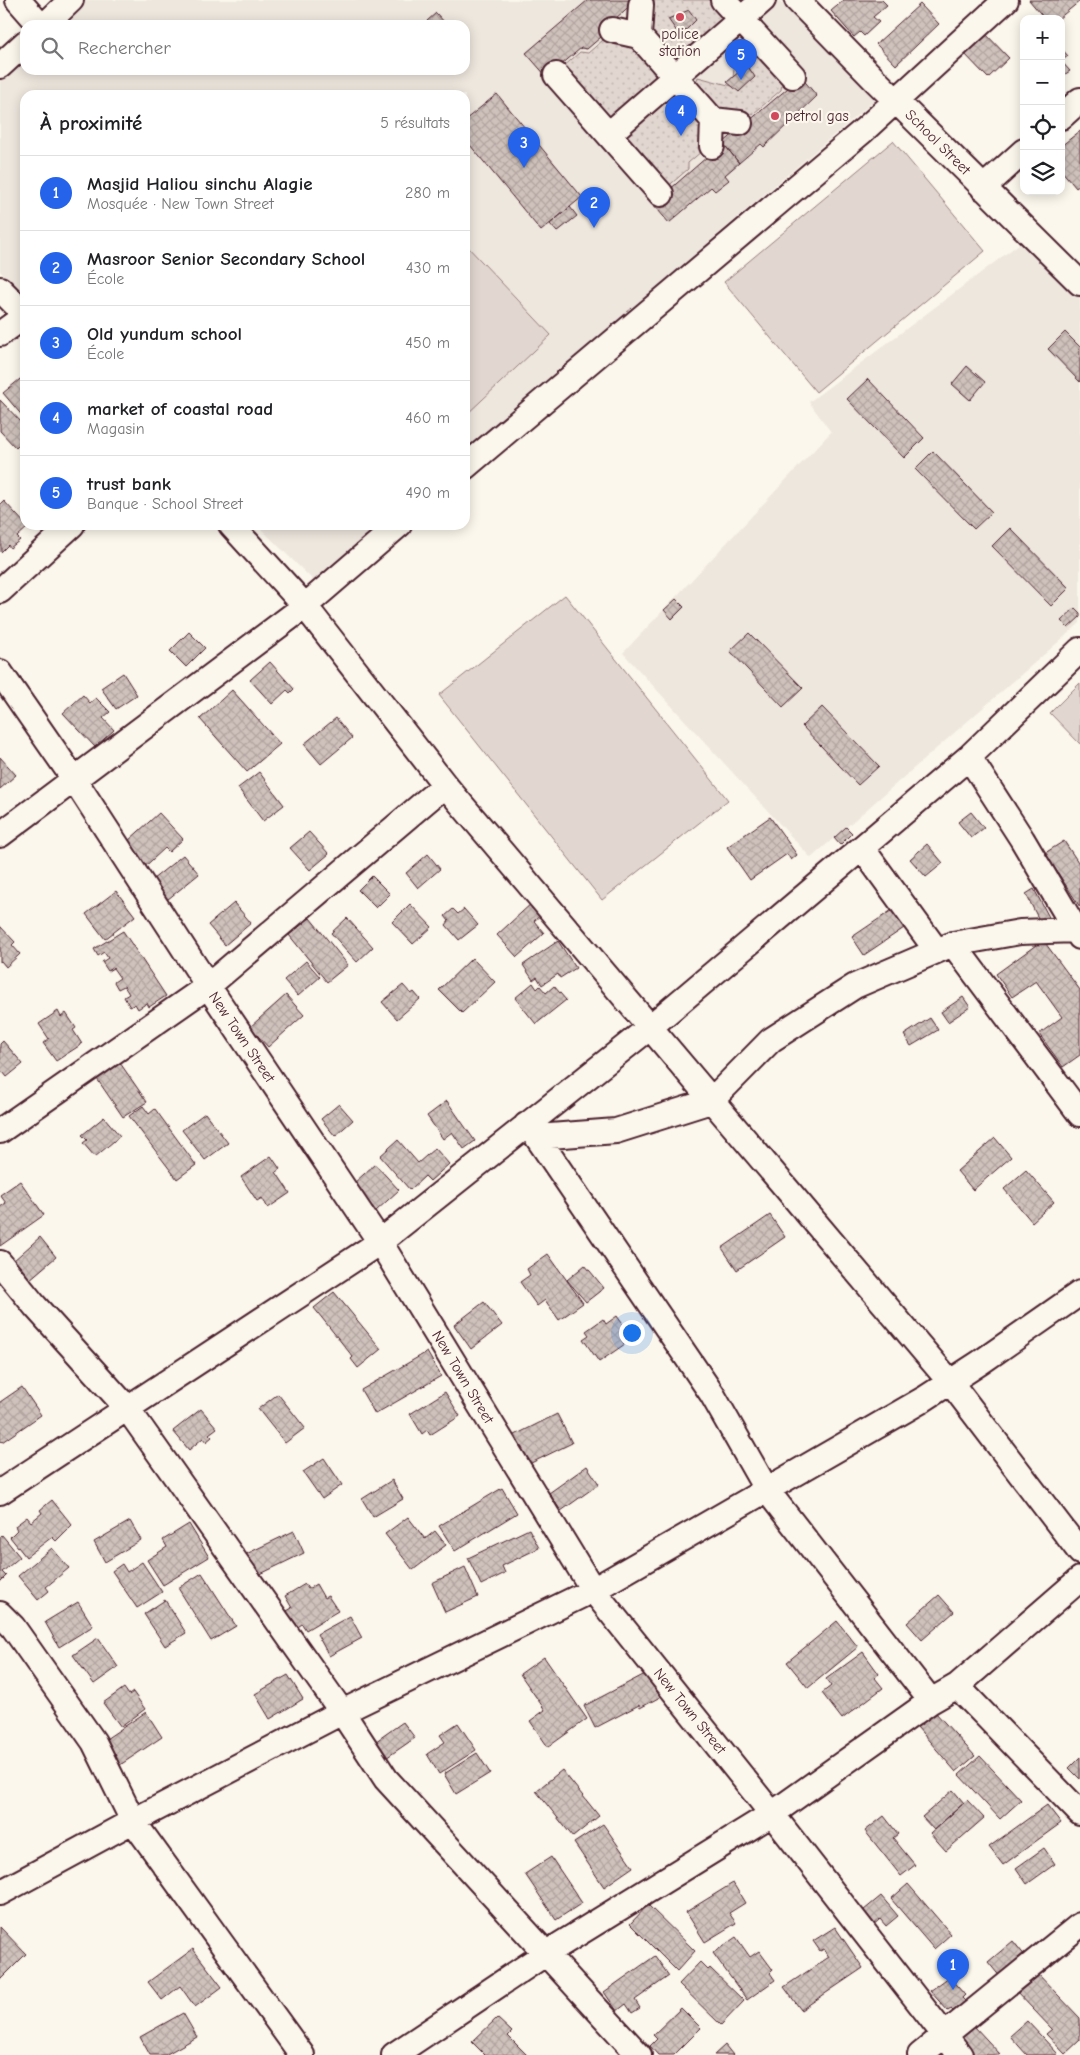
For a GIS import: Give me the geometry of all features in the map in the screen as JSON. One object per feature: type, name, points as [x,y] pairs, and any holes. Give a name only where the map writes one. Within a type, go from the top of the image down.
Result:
[{"type":"street","points":[[18,0],[36,20]]},
{"type":"street","points":[[50,20],[71,0]]},
{"type":"street","points":[[723,0],[752,9],[792,76]]},
{"type":"street","name":"School Street","points":[[797,0],[1080,283]]},
{"type":"street","points":[[470,464],[864,130],[1006,0]]},
{"type":"street","points":[[639,36],[641,5]]},
{"type":"street","points":[[609,134],[752,9]]},
{"type":"street","points":[[612,30],[639,36],[714,120],[740,123]]},
{"type":"street","points":[[0,66],[20,48]]},
{"type":"street","points":[[556,75],[661,194]]},
{"type":"street","points":[[1065,113],[1080,100]]},
{"type":"street","points":[[712,146],[714,120]]},
{"type":"street","points":[[983,188],[1020,155]]},
{"type":"street","points":[[0,289],[20,310]]},
{"type":"street","points":[[0,334],[20,319]]},
{"type":"street","points":[[0,591],[67,530]]},
{"type":"street","points":[[236,530],[305,606],[444,785],[950,1383],[1080,1552]]},
{"type":"street","points":[[0,835],[305,606],[393,530]]},
{"type":"street","points":[[0,1492],[380,1242],[532,1131],[649,1028],[969,757],[1080,650]]},
{"type":"street","name":"New Town Street","points":[[0,672],[74,779],[208,986],[380,1242],[593,1590],[772,1814],[960,2055]]},
{"type":"street","points":[[969,757],[1022,839],[1078,934]]},
{"type":"street","points":[[0,1131],[208,986],[444,785]]},
{"type":"street","points":[[862,848],[1080,1114]]},
{"type":"street","points":[[532,1131],[616,1131],[711,1101],[771,1040],[855,986],[945,948],[1020,932],[1078,934]]},
{"type":"street","points":[[532,1131],[712,1394],[766,1489],[931,1701]]},
{"type":"street","points":[[0,1263],[35,1306],[127,1408],[342,1712],[386,1779],[639,2055]]},
{"type":"street","points":[[0,1893],[342,1712],[593,1590],[950,1383],[1080,1293]]},
{"type":"street","points":[[394,2055],[545,1954],[772,1814],[931,1701],[957,1686],[1080,1579]]},
{"type":"street","points":[[0,1614],[13,1626],[94,1742],[133,1821],[302,2055]]},
{"type":"street","points":[[957,1686],[1080,1813]]},
{"type":"street","points":[[920,2055],[1080,1925]]},
{"type":"shaded area","points":[[81,0],[778,0],[876,99],[470,447],[470,90],[20,90],[20,291],[0,271],[0,78],[20,59],[20,75],[470,75],[470,20],[60,20]]},
{"type":"shaded area","points":[[649,0],[714,0],[730,18],[681,57],[672,56],[643,30]]},
{"type":"shaded area","points":[[610,34],[635,38],[655,71],[655,81],[611,122],[562,68],[580,52],[588,53]]},
{"type":"shaded area","points":[[743,34],[783,75],[781,90],[747,119],[716,115],[695,85],[698,77],[732,86],[738,35]]},
{"type":"shaded area","points":[[670,96],[680,97],[707,121],[702,151],[688,163],[688,169],[664,190],[621,142],[623,130]]},
{"type":"shaded area","points":[[893,141],[985,251],[816,392],[724,282]]},
{"type":"shaded area","points":[[1023,241],[1080,294],[1080,623],[811,858],[623,653],[831,432],[809,402]]},
{"type":"shaded area","points":[[470,249],[551,335],[470,411]]},
{"type":"shaded area","points":[[262,530],[373,530],[314,581]]},
{"type":"shaded area","points":[[565,595],[728,800],[602,900],[439,695]]},
{"type":"shaded area","points":[[1080,683],[1080,744],[1050,713]]},
{"type":"building","points":[[588,0],[643,0],[633,3],[607,26],[608,31],[587,49],[581,48],[547,77],[526,53]]},
{"type":"building","points":[[844,0],[882,0],[887,5],[873,17],[879,22],[864,36],[860,32],[854,37],[831,11]]},
{"type":"building","points":[[1029,0],[1080,0],[1063,15],[1042,15]]},
{"type":"building","points":[[920,4],[939,24],[896,65],[876,44]]},
{"type":"building","points":[[689,10],[696,20],[680,36],[668,19]]},
{"type":"building","points":[[436,13],[442,20],[428,20]]},
{"type":"building","points":[[982,30],[1009,58],[988,78],[961,50]]},
{"type":"building","points":[[747,65],[755,77],[739,92],[727,82]]},
{"type":"building","points":[[1065,65],[1070,71],[1065,74]]},
{"type":"building","name":"petrol gas","points":[[801,77],[817,96],[764,147],[761,144],[739,163],[723,143]]},
{"type":"building","points":[[497,94],[582,197],[541,231],[470,145],[470,116]]},
{"type":"building","points":[[1080,131],[1080,185],[1076,188],[1065,175],[1065,143]]},
{"type":"building","points":[[723,143],[739,163],[725,175],[729,180],[715,191],[711,187],[669,223],[653,204]]},
{"type":"building","points":[[570,207],[577,216],[557,232],[550,224]]},
{"type":"building","points":[[1065,332],[1080,347],[1080,382],[1048,349]]},
{"type":"building","points":[[967,366],[985,382],[970,400],[952,384]]},
{"type":"building","points":[[20,379],[20,413],[3,393]]},
{"type":"building","points":[[868,379],[924,438],[904,458],[847,399]]},
{"type":"building","points":[[0,400],[20,421],[20,444],[16,448],[0,431]]},
{"type":"building","points":[[933,451],[992,512],[974,529],[915,469]]},
{"type":"building","points":[[4,501],[20,518],[20,530],[25,530],[17,537],[20,540],[10,548],[8,545],[1,552],[0,505]]},
{"type":"building","points":[[1010,528],[1069,588],[1051,606],[992,546]]},
{"type":"building","points":[[676,599],[684,607],[672,619],[664,610]]},
{"type":"building","points":[[1075,608],[1080,613],[1080,617],[1068,628],[1061,621]]},
{"type":"building","points":[[189,632],[205,648],[186,667],[170,651]]},
{"type":"building","points":[[749,633],[803,688],[783,707],[730,651]]},
{"type":"building","points":[[270,662],[294,689],[290,693],[287,690],[272,704],[250,680]]},
{"type":"building","points":[[123,673],[137,695],[116,709],[101,688]]},
{"type":"building","points":[[232,690],[280,744],[247,772],[200,719]]},
{"type":"building","points":[[83,695],[90,703],[96,698],[110,712],[103,718],[114,730],[95,747],[63,713]]},
{"type":"building","points":[[822,707],[879,766],[858,785],[802,726]]},
{"type":"building","points":[[336,718],[352,738],[321,764],[304,744]]},
{"type":"building","points":[[0,757],[16,775],[0,789]]},
{"type":"building","points":[[259,772],[284,805],[263,821],[238,788]]},
{"type":"building","points":[[971,812],[984,828],[971,838],[958,822]]},
{"type":"building","points":[[159,813],[183,839],[169,852],[165,848],[139,872],[118,850]]},
{"type":"building","points":[[770,817],[797,855],[791,860],[787,854],[750,880],[727,847]]},
{"type":"building","points":[[846,827],[852,833],[840,845],[834,838]]},
{"type":"building","points":[[309,832],[329,854],[310,870],[290,848]]},
{"type":"building","points":[[1064,841],[1080,865],[1080,907],[1045,853]]},
{"type":"building","points":[[927,844],[943,863],[926,877],[910,859]]},
{"type":"building","points":[[428,854],[440,869],[418,888],[406,873]]},
{"type":"building","points":[[183,855],[199,874],[162,904],[147,884]]},
{"type":"building","points":[[372,876],[390,894],[376,908],[358,890]]},
{"type":"building","points":[[1034,889],[1050,919],[1041,924],[1026,894]]},
{"type":"building","points":[[116,891],[135,916],[105,939],[86,914]]},
{"type":"building","points":[[533,902],[543,913],[534,921],[544,933],[517,957],[497,935]]},
{"type":"building","points":[[234,903],[251,923],[225,945],[208,925]]},
{"type":"building","points":[[410,904],[432,927],[413,944],[392,922]]},
{"type":"building","points":[[895,908],[907,926],[864,955],[852,937]]},
{"type":"building","points":[[453,909],[458,914],[464,909],[478,925],[459,940],[446,925],[449,921],[445,916]]},
{"type":"building","points":[[310,918],[348,965],[327,982],[289,935]]},
{"type":"building","points":[[347,918],[373,947],[357,962],[331,933]]},
{"type":"building","points":[[0,926],[15,942],[12,945],[20,954],[6,967],[0,962]]},
{"type":"building","points":[[123,931],[166,996],[149,1007],[147,1003],[138,1009],[135,1004],[130,1007],[124,997],[129,994],[124,986],[118,989],[114,982],[120,978],[113,968],[108,971],[102,962],[108,958],[104,952],[98,956],[94,949]]},
{"type":"building","points":[[1043,940],[1080,990],[1080,1055],[1063,1067],[1039,1034],[1062,1017],[1036,981],[1012,997],[996,974]]},
{"type":"building","points":[[558,941],[576,968],[560,978],[558,974],[542,985],[537,977],[533,980],[523,965]]},
{"type":"building","points":[[472,958],[495,982],[462,1013],[439,990]]},
{"type":"building","points":[[306,961],[320,977],[298,996],[284,980]]},
{"type":"building","points":[[533,983],[537,989],[540,986],[546,993],[554,986],[566,1000],[536,1024],[515,998]]},
{"type":"building","points":[[403,985],[411,994],[414,992],[420,999],[397,1019],[382,1002]]},
{"type":"building","points":[[286,995],[304,1015],[268,1047],[250,1027]]},
{"type":"building","points":[[963,997],[970,1007],[948,1022],[941,1012]]},
{"type":"building","points":[[58,1011],[61,1017],[66,1013],[76,1028],[73,1030],[82,1044],[56,1061],[43,1043],[49,1039],[39,1024]]},
{"type":"building","points":[[930,1018],[938,1030],[911,1046],[904,1035]]},
{"type":"building","points":[[3,1041],[23,1064],[7,1077],[3,1072],[0,1074],[0,1044]]},
{"type":"building","points":[[118,1060],[147,1102],[123,1117],[95,1076]]},
{"type":"building","points":[[447,1101],[475,1141],[464,1149],[452,1132],[443,1139],[427,1116]]},
{"type":"building","points":[[339,1104],[353,1120],[335,1136],[321,1119]]},
{"type":"building","points":[[143,1106],[149,1114],[155,1109],[196,1165],[177,1179],[129,1116]]},
{"type":"building","points":[[205,1113],[228,1143],[205,1160],[182,1130]]},
{"type":"building","points":[[104,1117],[120,1136],[95,1157],[83,1143],[87,1140],[82,1135]]},
{"type":"building","points":[[995,1138],[1011,1157],[973,1190],[957,1171]]},
{"type":"building","points":[[398,1140],[418,1163],[435,1148],[449,1164],[430,1181],[425,1176],[410,1190],[380,1156]]},
{"type":"building","points":[[271,1156],[280,1169],[276,1172],[290,1193],[268,1208],[262,1198],[257,1201],[241,1177]]},
{"type":"building","points":[[375,1164],[399,1190],[376,1211],[353,1184]]},
{"type":"building","points":[[1026,1170],[1054,1202],[1032,1222],[1004,1189]]},
{"type":"building","points":[[20,1181],[44,1215],[0,1246],[0,1207],[6,1203],[0,1195]]},
{"type":"building","points":[[770,1215],[785,1237],[737,1270],[722,1248]]},
{"type":"building","points":[[40,1237],[56,1257],[29,1280],[13,1261]]},
{"type":"building","points":[[548,1254],[583,1303],[559,1320],[545,1300],[537,1306],[520,1282],[530,1275],[527,1269]]},
{"type":"building","points":[[585,1265],[604,1288],[586,1302],[567,1280]]},
{"type":"building","points":[[334,1292],[381,1349],[358,1368],[351,1359],[353,1357],[314,1308]]},
{"type":"building","points":[[484,1302],[502,1325],[471,1349],[454,1325]]},
{"type":"building","points":[[617,1316],[630,1334],[622,1339],[625,1344],[599,1362],[583,1339],[589,1335],[586,1331],[603,1319],[606,1324]]},
{"type":"building","points":[[427,1352],[441,1376],[375,1414],[361,1390]]},
{"type":"building","points":[[22,1387],[41,1415],[2,1442],[0,1440],[0,1402]]},
{"type":"building","points":[[445,1392],[460,1416],[430,1435],[427,1430],[422,1434],[410,1414]]},
{"type":"building","points":[[278,1394],[305,1428],[285,1443],[258,1409]]},
{"type":"building","points":[[201,1409],[217,1428],[209,1434],[212,1437],[206,1442],[203,1438],[189,1450],[173,1431]]},
{"type":"building","points":[[557,1414],[572,1443],[529,1464],[515,1435]]},
{"type":"building","points":[[324,1458],[342,1485],[322,1499],[303,1472]]},
{"type":"building","points":[[587,1466],[599,1484],[561,1511],[549,1493]]},
{"type":"building","points":[[392,1480],[403,1499],[373,1517],[362,1499]]},
{"type":"building","points":[[502,1488],[517,1513],[455,1551],[439,1526]]},
{"type":"building","points":[[52,1500],[72,1525],[56,1541],[52,1537],[26,1557],[10,1537],[17,1530],[15,1526],[27,1517],[31,1522],[42,1513],[40,1510]]},
{"type":"building","points":[[408,1517],[425,1539],[435,1531],[446,1545],[413,1570],[385,1534]]},
{"type":"building","points":[[130,1521],[141,1540],[105,1562],[94,1542]]},
{"type":"building","points":[[189,1524],[209,1557],[163,1585],[147,1560],[167,1547],[163,1540]]},
{"type":"building","points":[[529,1529],[539,1548],[502,1566],[505,1573],[481,1585],[468,1558]]},
{"type":"building","points":[[294,1531],[304,1553],[250,1579],[240,1557]]},
{"type":"building","points":[[2,1535],[20,1557],[2,1572],[6,1576],[0,1582],[0,1537]]},
{"type":"building","points":[[52,1548],[69,1568],[46,1587],[49,1591],[38,1600],[18,1576]]},
{"type":"building","points":[[142,1562],[162,1592],[137,1608],[112,1571],[122,1564],[127,1572]]},
{"type":"building","points":[[465,1567],[478,1597],[445,1612],[432,1583]]},
{"type":"building","points":[[202,1573],[236,1626],[211,1641],[178,1588]]},
{"type":"building","points":[[305,1584],[308,1589],[316,1584],[324,1598],[328,1596],[338,1611],[306,1630],[302,1624],[295,1629],[285,1612],[292,1608],[285,1596]]},
{"type":"building","points":[[939,1595],[954,1612],[922,1640],[907,1623]]},
{"type":"building","points":[[165,1600],[186,1633],[165,1646],[144,1614]]},
{"type":"building","points":[[78,1602],[93,1626],[59,1647],[45,1622]]},
{"type":"building","points":[[350,1616],[362,1638],[329,1656],[317,1634]]},
{"type":"building","points":[[837,1621],[858,1647],[808,1688],[787,1662]]},
{"type":"building","points":[[98,1638],[118,1667],[94,1684],[73,1655]]},
{"type":"building","points":[[863,1652],[879,1674],[875,1678],[883,1688],[842,1719],[822,1693],[831,1686],[826,1679]]},
{"type":"building","points":[[544,1657],[587,1719],[548,1747],[530,1721],[545,1710],[520,1674]]},
{"type":"building","points":[[647,1673],[660,1697],[640,1708],[639,1705],[595,1728],[584,1706]]},
{"type":"building","points":[[288,1675],[303,1699],[270,1719],[255,1694]]},
{"type":"building","points":[[124,1688],[129,1695],[133,1692],[145,1709],[121,1727],[103,1703]]},
{"type":"building","points":[[146,1712],[162,1737],[114,1769],[97,1745]]},
{"type":"building","points":[[935,1712],[975,1756],[956,1772],[917,1727]]},
{"type":"building","points":[[403,1722],[415,1738],[383,1760],[372,1744]]},
{"type":"building","points":[[458,1723],[476,1750],[439,1774],[427,1754],[445,1742],[440,1735]]},
{"type":"building","points":[[477,1753],[490,1773],[456,1794],[444,1774]]},
{"type":"building","points":[[980,1756],[1021,1800],[1000,1819],[959,1775]]},
{"type":"building","points":[[1080,1757],[1080,1779],[1069,1768]]},
{"type":"building","points":[[562,1770],[599,1816],[573,1837],[536,1791]]},
{"type":"building","points":[[953,1790],[964,1803],[934,1830],[922,1817]]},
{"type":"building","points":[[967,1800],[984,1818],[946,1851],[930,1833]]},
{"type":"building","points":[[1047,1805],[1061,1823],[1003,1865],[989,1847]]},
{"type":"building","points":[[884,1816],[898,1834],[893,1838],[915,1865],[901,1876],[865,1831]]},
{"type":"building","points":[[603,1824],[633,1867],[604,1887],[574,1843]]},
{"type":"building","points":[[1044,1848],[1055,1864],[1027,1884],[1016,1868]]},
{"type":"building","points":[[551,1857],[582,1903],[556,1920],[525,1874]]},
{"type":"building","points":[[733,1883],[745,1903],[729,1913],[736,1923],[705,1942],[686,1912]]},
{"type":"building","points":[[908,1884],[951,1934],[934,1949],[891,1899]]},
{"type":"building","points":[[881,1896],[898,1916],[886,1926],[880,1919],[869,1929],[858,1915]]},
{"type":"building","points":[[648,1905],[695,1951],[677,1971],[630,1924]]},
{"type":"building","points":[[0,1927],[26,1954],[0,1980]]},
{"type":"building","points":[[835,1927],[863,1968],[801,2010],[784,1987],[829,1957],[824,1949],[820,1951],[813,1941]]},
{"type":"building","points":[[736,1937],[750,1957],[759,1951],[773,1970],[770,1973],[775,1980],[747,2000],[713,1953]]},
{"type":"building","points":[[1013,1941],[1026,1957],[1001,1978],[988,1962]]},
{"type":"building","points":[[193,1949],[222,1987],[195,2007],[180,1986],[162,2000],[148,1982]]},
{"type":"building","points":[[655,1956],[669,1976],[635,2000],[640,2008],[632,2013],[626,2004],[617,2011],[604,1992]]},
{"type":"building","points":[[700,1962],[708,1970],[710,1968],[744,2001],[721,2025],[679,1984]]},
{"type":"building","points":[[1035,1971],[1080,2018],[1080,2040],[1065,2054],[1046,2034],[1052,2029],[1015,1990]]},
{"type":"building","points":[[949,1977],[965,1995],[962,1998],[965,2001],[954,2012],[951,2009],[948,2011],[930,1991]]},
{"type":"building","points":[[681,2008],[701,2028],[674,2055],[658,2055],[650,2046],[657,2039],[653,2035]]},
{"type":"building","points":[[183,2013],[197,2037],[165,2055],[150,2055],[140,2037]]},
{"type":"building","points":[[497,2018],[512,2032],[508,2036],[527,2055],[485,2055],[472,2042]]},
{"type":"building","points":[[1027,2021],[1057,2055],[1027,2055],[1010,2036]]},
{"type":"building","points":[[974,2026],[999,2055],[964,2055],[954,2043]]},
{"type":"building","points":[[725,2045],[733,2055],[714,2055]]},
{"type":"place","name":"police station","points":[[680,17]]},
{"type":"place","name":"trust bank","points":[[741,80]]},
{"type":"place","name":"petrol gas","points":[[775,116]]},
{"type":"place","name":"market of coastal road","points":[[681,136]]},
{"type":"place","name":"Old yundum school","points":[[524,168]]},
{"type":"place","name":"Masroor Senior Secondary School","points":[[594,228]]},
{"type":"place","name":"Masjid Haliou sinchu Alagie","points":[[953,1990]]}]
